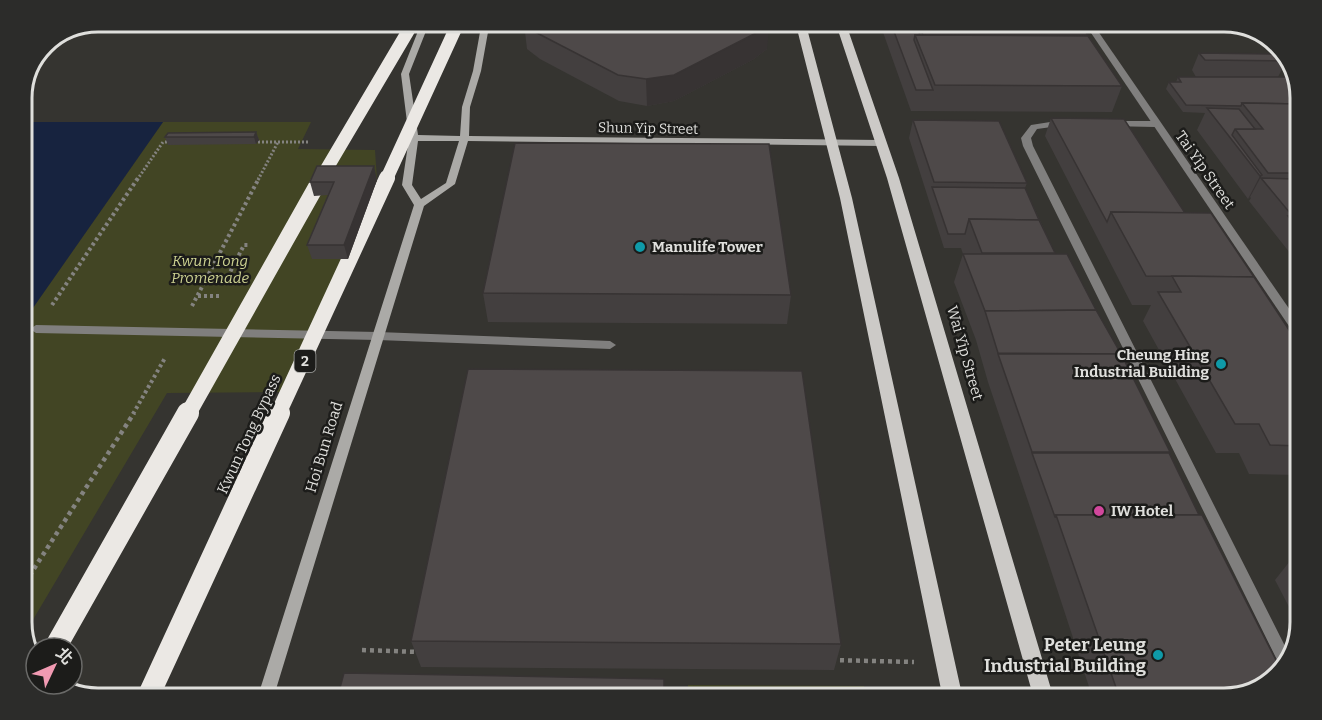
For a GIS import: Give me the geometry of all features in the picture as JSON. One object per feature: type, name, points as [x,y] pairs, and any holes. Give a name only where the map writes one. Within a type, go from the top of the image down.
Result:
[{"type":"highway","points":[[62,636],[339,147],[407,32]]},
{"type":"highway","name":"Kwun Tong Bypass","points":[[152,688],[454,32]]},
{"type":"main road","points":[[422,32],[405,74],[414,138],[407,185],[419,206],[450,184],[464,140],[465,107],[477,71],[484,32]]},
{"type":"main road","points":[[803,32],[846,198],[951,688]]},
{"type":"main road","name":"Wai Yip Street","points":[[844,32],[893,178],[1041,688]]},
{"type":"main road","name":"Shun Yip Street","points":[[414,138],[880,143]]},
{"type":"main road","name":"Hoi Bun Road","points":[[268,688],[419,206]]},
{"type":"street","name":"Tai Yip Street","points":[[1094,32],[1290,319]]},
{"type":"street","points":[[1071,123],[1050,123],[1034,127],[1026,138],[1028,146],[1282,655]]},
{"type":"street","points":[[1103,123],[1155,124]]},
{"type":"street","points":[[36,329],[378,336],[610,345]]},
{"type":"path","points":[[36,329],[163,142],[174,142]]},
{"type":"path","points":[[32,572],[147,392],[278,142],[243,142]]},
{"type":"path","points":[[198,296],[218,296]]},
{"type":"path","points":[[362,651],[421,652]]},
{"type":"path","points":[[828,660],[945,662]]},
{"type":"green space","name":"Kwun Tong Promenade","points":[[163,122],[311,122],[298,149],[375,150],[377,180],[294,392],[167,393],[32,621],[32,309]]},
{"type":"green space","points":[[688,685],[864,686],[864,688],[688,688]]},
{"type":"water","points":[[32,122],[163,122],[32,309]]},
{"type":"building","points":[[757,32],[674,75],[646,79],[618,75],[537,33]]},
{"type":"building","points":[[894,32],[919,32],[920,35],[915,35],[914,40],[933,90],[916,90]]},
{"type":"building","points":[[922,32],[1086,32],[1088,35],[923,35]]},
{"type":"building","points":[[915,35],[1088,36],[1122,86],[935,85]]},
{"type":"building","points":[[1199,53],[1274,54],[1279,61],[1205,60]]},
{"type":"building","points":[[1178,77],[1287,77],[1290,104],[1186,105],[1169,82],[1181,82]]},
{"type":"building","points":[[1242,103],[1290,104],[1290,173],[1268,173],[1235,129],[1263,129]]},
{"type":"building","points":[[1207,108],[1239,109],[1255,129],[1235,129],[1232,135],[1262,175],[1260,176]]},
{"type":"building","points":[[1051,118],[1124,119],[1185,213],[1111,212],[1107,222]]},
{"type":"building","points":[[913,120],[999,121],[1027,183],[934,182]]},
{"type":"building","points":[[256,132],[254,137],[165,137],[168,133]]},
{"type":"building","name":"Manulife Tower","points":[[515,143],[769,144],[791,295],[483,293]]},
{"type":"building","points":[[317,166],[374,166],[344,245],[307,245],[334,182],[310,182]]},
{"type":"building","points":[[1261,178],[1290,179],[1290,213]]},
{"type":"building","points":[[932,187],[1025,188],[1039,220],[969,219],[965,234],[948,234]]},
{"type":"building","points":[[1111,212],[1211,213],[1254,277],[1146,276]]},
{"type":"building","points":[[969,219],[1039,220],[1055,253],[982,253]]},
{"type":"building","points":[[963,254],[1067,254],[1096,310],[985,311]]},
{"type":"building","points":[[1172,276],[1254,277],[1290,331],[1290,446],[1270,445],[1259,424],[1235,424],[1158,292],[1181,292]]},
{"type":"building","points":[[1096,310],[1121,354],[998,353],[985,311]]},
{"type":"building","points":[[998,354],[1121,354],[1170,452],[1032,452]]},
{"type":"building","points":[[468,369],[802,371],[841,644],[411,641]]},
{"type":"building","points":[[1032,453],[1169,453],[1199,515],[1056,515],[1055,517]]},
{"type":"building","points":[[1056,515],[1202,515],[1277,662],[1254,682],[1233,688],[1116,688]]},
{"type":"building","points":[[344,673],[664,679],[664,688],[340,688]]},
{"type":"place","name":"Manulife Tower","points":[[640,247]]},
{"type":"place","name":"Cheung Hing Industrial Building","points":[[1221,364]]},
{"type":"place","name":"IW Hotel","points":[[1099,511]]},
{"type":"place","name":"Peter Leung Industrial Building","points":[[1158,655]]}]
